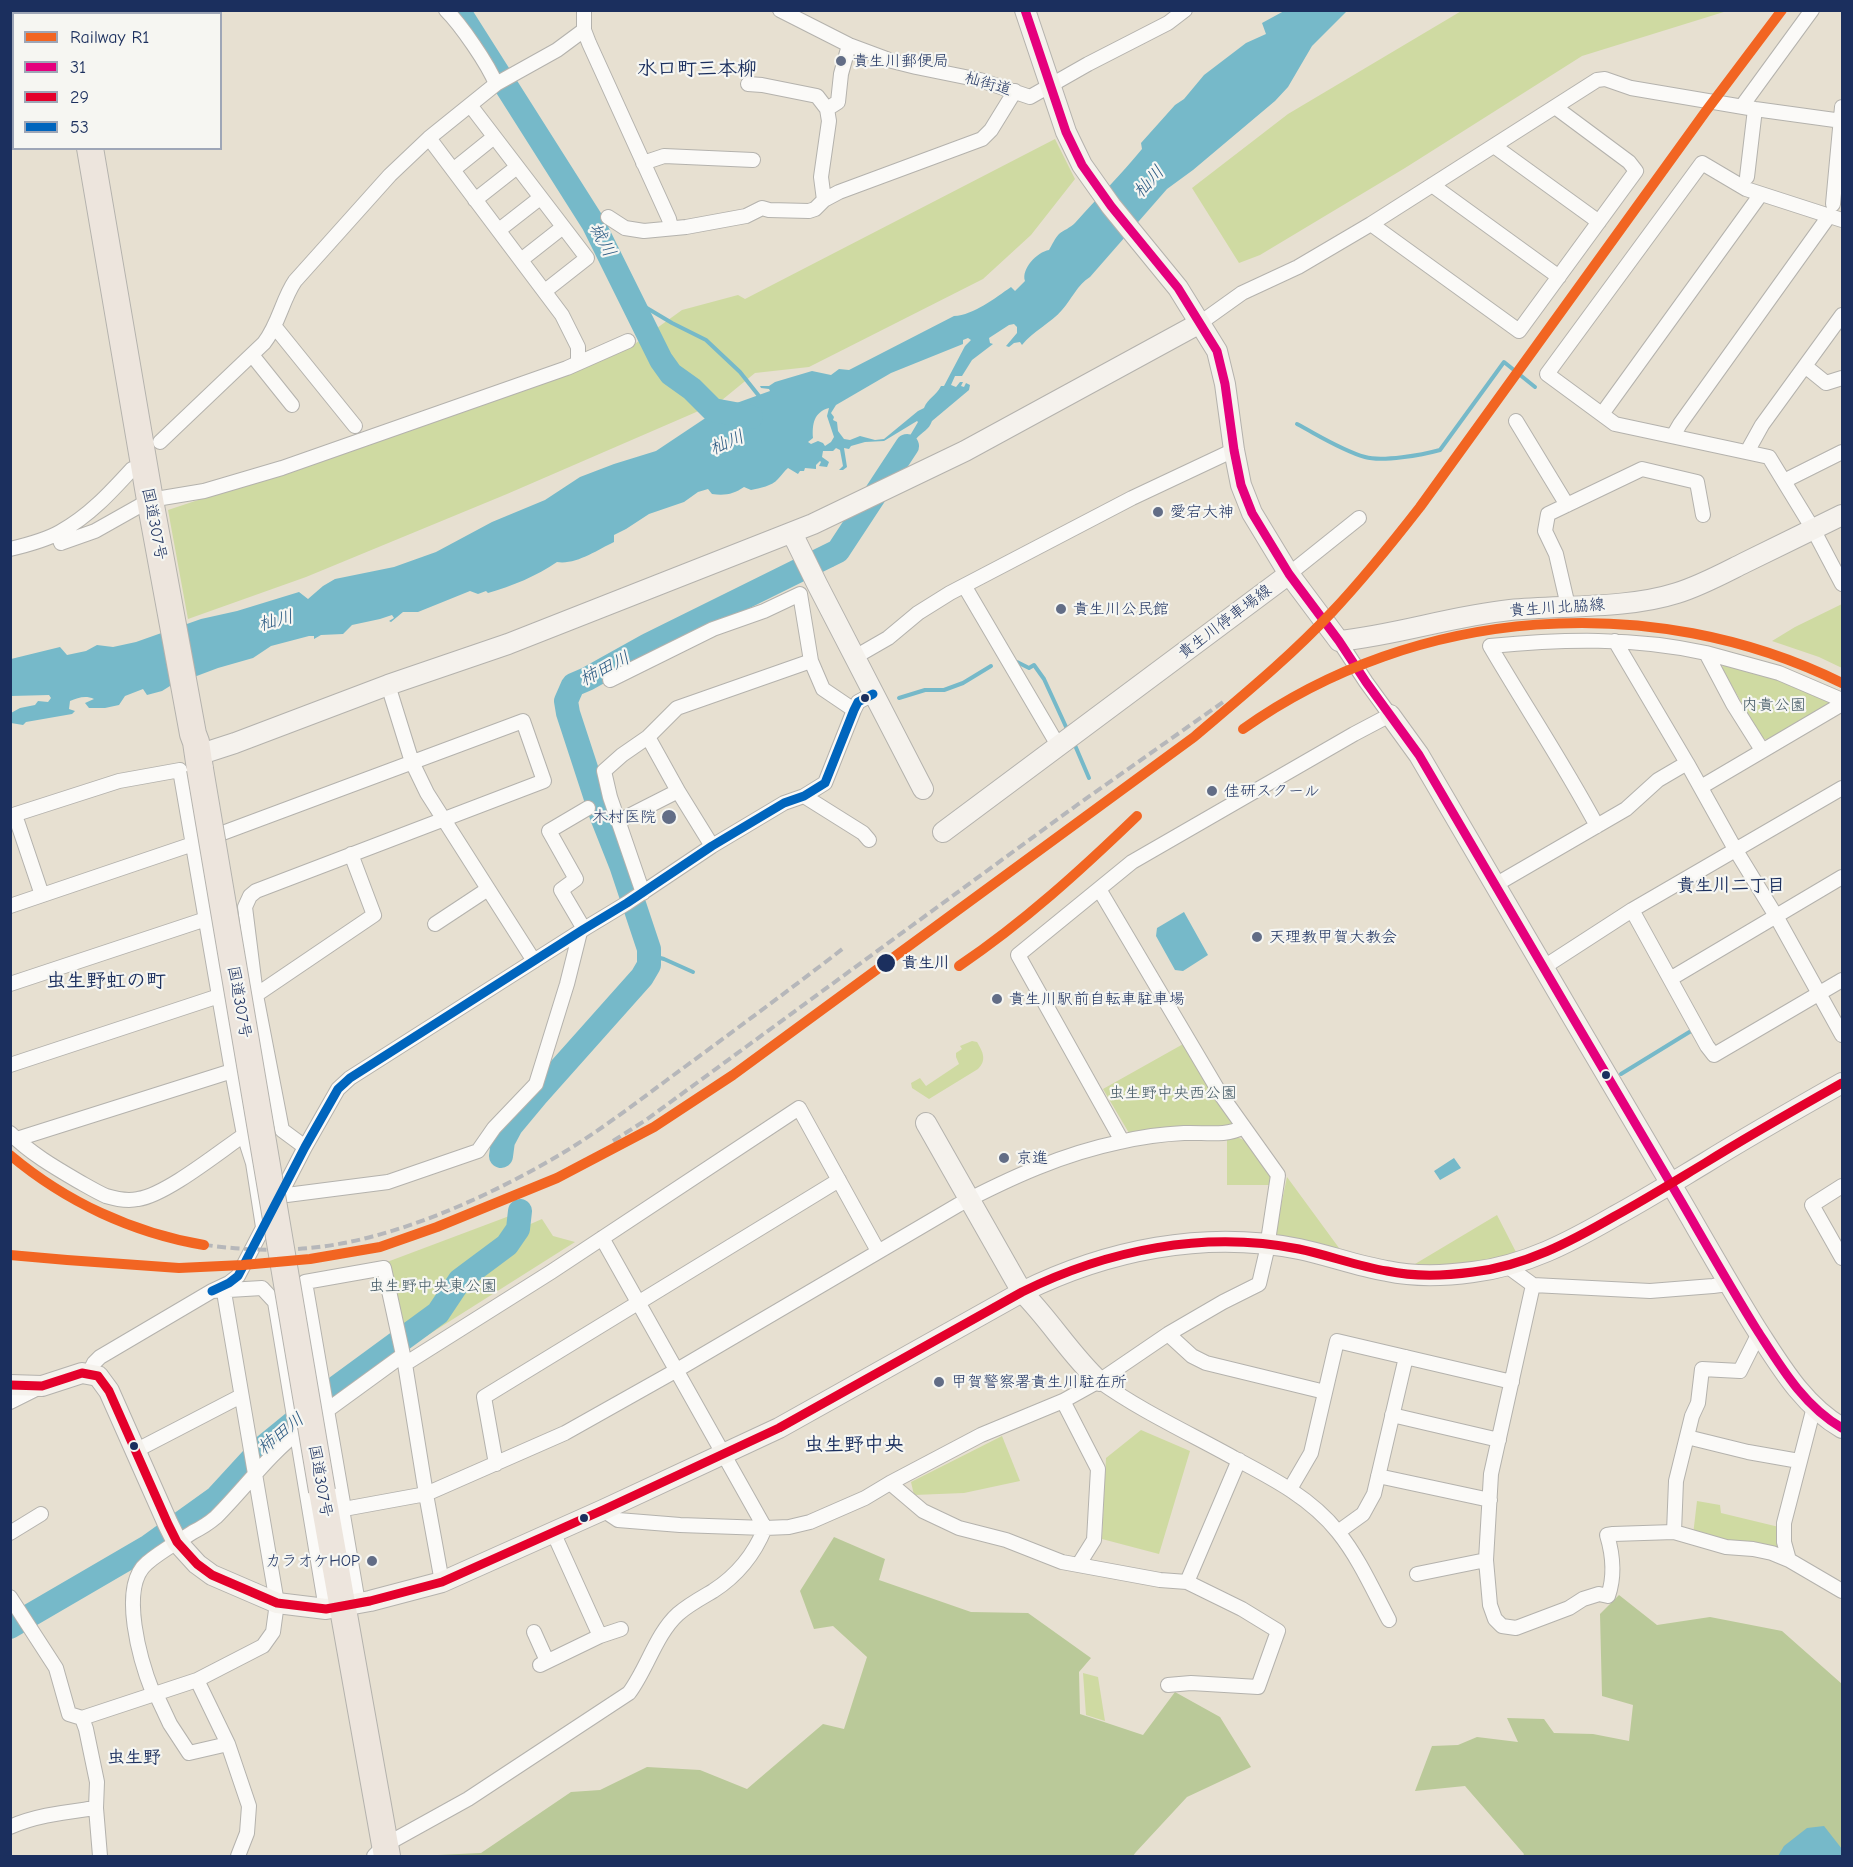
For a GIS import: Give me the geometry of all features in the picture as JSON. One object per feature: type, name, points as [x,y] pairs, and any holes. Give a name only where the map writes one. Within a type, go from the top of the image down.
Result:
[{"type":"highway","name":"国道307号","points":[[90,150],[151,507],[197,753],[382,1853]]},
{"type":"street","points":[[446,10],[500,81]]},
{"type":"street","points":[[584,10],[584,30],[671,228]]},
{"type":"street","name":"杣街道","points":[[780,10],[849,45],[916,67],[980,80],[1030,97],[1168,23],[1185,10]]},
{"type":"street","name":"貴生川停車場線","points":[[943,832],[1289,574],[1252,513],[1241,485],[1225,384],[1217,351],[1166,271],[1082,165],[1066,132],[1025,10]]},
{"type":"street","points":[[1747,177],[1749,108],[1812,10]]},
{"type":"street","points":[[160,442],[264,343],[275,327],[288,291],[311,261],[390,175],[429,138],[500,81],[557,50],[584,30]]},
{"type":"street","points":[[827,109],[838,102],[841,74],[849,45]]},
{"type":"street","points":[[197,753],[235,743],[388,685],[508,644],[845,510],[965,451],[1196,316],[1298,267],[1371,224],[1597,80],[1605,79],[1631,88],[1706,102],[1842,116],[1835,213],[1673,436]]},
{"type":"street","points":[[748,84],[817,96],[827,109],[829,121],[820,177],[824,200]]},
{"type":"street","points":[[608,216],[625,228],[636,230],[671,228],[746,216],[762,208],[809,211],[839,192],[982,139],[991,130],[1015,92]]},
{"type":"street","points":[[470,105],[587,258],[544,291]]},
{"type":"street","points":[[1371,224],[1519,331],[1636,171],[1629,162],[1555,107]]},
{"type":"street","points":[[453,170],[494,137]]},
{"type":"street","points":[[429,138],[570,328],[578,347],[578,363]]},
{"type":"street","points":[[1494,146],[1599,222]]},
{"type":"street","points":[[643,162],[664,156],[753,159]]},
{"type":"street","points":[[1835,213],[1746,189],[1702,163],[1547,374],[1615,424],[1769,458],[1813,529],[1842,584]]},
{"type":"street","points":[[475,200],[517,167]]},
{"type":"street","points":[[1432,185],[1558,278]]},
{"type":"street","points":[[1602,414],[1761,194]]},
{"type":"street","points":[[499,230],[540,198]]},
{"type":"street","points":[[520,260],[563,227]]},
{"type":"street","points":[[1747,452],[1762,425],[1842,315]]},
{"type":"street","points":[[275,327],[355,426]]},
{"type":"street","points":[[58,534],[61,543],[151,507],[282,468],[490,396],[578,363],[628,341]]},
{"type":"street","points":[[252,355],[292,405]]},
{"type":"street","points":[[1805,366],[1826,382],[1842,378]]},
{"type":"street","points":[[1516,421],[1567,505]]},
{"type":"street","points":[[855,657],[888,638],[918,613],[965,587],[1132,498],[1234,450]]},
{"type":"street","points":[[1784,481],[1842,452]]},
{"type":"street","points":[[1568,606],[1557,554],[1545,531],[1548,514],[1642,469],[1697,483],[1703,515]]},
{"type":"street","points":[[10,549],[58,534],[81,519],[107,497],[132,470]]},
{"type":"street","name":"貴生川北脇線","points":[[1339,641],[1375,637],[1433,623],[1507,611],[1656,599],[1678,593],[1711,579],[1842,515]]},
{"type":"street","points":[[1359,518],[1289,574],[1419,755],[1728,1284],[1784,1373],[1814,1407],[1831,1422],[1842,1428]]},
{"type":"street","points":[[792,533],[923,789]]},
{"type":"street","points":[[965,587],[1059,747]]},
{"type":"street","points":[[610,680],[713,629],[764,611],[800,594],[811,661],[823,689],[854,710]]},
{"type":"street","points":[[1597,826],[1570,777],[1490,646],[1557,640],[1645,642],[1706,652],[1779,673],[1842,702]]},
{"type":"street","points":[[1615,640],[1776,916],[1842,1035]]},
{"type":"street","points":[[1706,652],[1733,704],[1762,750]]},
{"type":"street","points":[[635,898],[619,821],[604,771],[648,737],[677,708],[811,661]]},
{"type":"street","points":[[388,685],[412,762],[427,793],[534,961]]},
{"type":"street","points":[[90,1373],[94,1363],[100,1357],[218,1292],[238,1275],[305,1147],[338,1089],[350,1078],[635,898],[712,846],[784,803],[804,796],[825,783],[858,702],[873,694]]},
{"type":"street","points":[[1701,787],[1842,702]]},
{"type":"street","points":[[1122,1141],[1018,955],[1132,862],[1390,715]]},
{"type":"street","points":[[10,906],[193,844],[522,721],[544,781],[256,891],[250,896],[245,907],[256,995],[282,1130],[305,1147]]},
{"type":"street","points":[[648,737],[712,846]]},
{"type":"street","points":[[1495,885],[1626,809],[1658,780],[1687,763]]},
{"type":"street","points":[[42,895],[13,816],[119,781],[180,770],[232,1071],[244,1135],[253,1162],[263,1227]]},
{"type":"street","points":[[1544,967],[1632,910],[1842,788]]},
{"type":"street","points":[[619,821],[678,791]]},
{"type":"street","points":[[804,796],[863,833],[869,840]]},
{"type":"street","points":[[279,1196],[388,1182],[478,1151],[494,1128],[536,1084],[582,930],[561,890],[576,879],[549,831],[588,808]]},
{"type":"street","points":[[256,995],[374,915],[351,854]]},
{"type":"street","points":[[1670,979],[1842,877]]},
{"type":"street","points":[[435,924],[488,889]]},
{"type":"street","points":[[603,1510],[618,1520],[680,1525],[765,1528],[789,1527],[810,1522],[865,1498],[981,1435],[1063,1401],[1099,1381],[1168,1334],[1259,1284],[1278,1175],[1221,1095],[1099,890]]},
{"type":"street","points":[[1632,910],[1714,1055],[1842,980]]},
{"type":"street","points":[[10,984],[206,919]]},
{"type":"street","points":[[10,1065],[219,996]]},
{"type":"street","points":[[14,1136],[232,1071]]},
{"type":"street","points":[[10,1402],[73,1374],[90,1373],[98,1376],[109,1391],[174,1535],[198,1564],[212,1575],[277,1603],[342,1606],[442,1582],[603,1510],[779,1428],[1022,1292],[1048,1279],[1090,1264],[1159,1246],[1207,1242],[1267,1243],[1302,1249],[1379,1270],[1403,1274],[1455,1274],[1508,1266],[1569,1242],[1671,1185],[1769,1124],[1842,1083]]},
{"type":"street","points":[[228,1743],[189,1753],[170,1724],[154,1693],[140,1656],[133,1615],[135,1587],[140,1570],[174,1535],[211,1521],[254,1472],[297,1431],[404,1357],[602,1238],[799,1108],[879,1251]]},
{"type":"street","points":[[926,1123],[1022,1292],[1081,1364],[1099,1381],[1137,1405],[1290,1489],[1314,1508],[1338,1532],[1361,1566],[1389,1620]]},
{"type":"street","points":[[344,1509],[426,1494],[565,1433],[969,1199],[1055,1160],[1122,1141],[1184,1133],[1233,1133],[1243,1127]]},
{"type":"street","points":[[14,1136],[57,1170],[107,1196],[128,1200],[152,1195],[167,1188],[244,1135],[282,1130]]},
{"type":"street","points":[[496,1464],[484,1397],[839,1180]]},
{"type":"street","points":[[1842,1186],[1812,1205],[1842,1258]]},
{"type":"street","points":[[602,1238],[765,1528]]},
{"type":"street","points":[[1508,1266],[1533,1285],[1650,1291],[1728,1284]]},
{"type":"street","points":[[342,1606],[344,1509],[305,1282],[384,1268],[404,1357],[442,1582]]},
{"type":"street","points":[[1533,1285],[1491,1474],[1486,1560],[1490,1605],[1495,1619],[1502,1626],[1516,1628],[1569,1608],[1583,1599],[1599,1594],[1608,1596],[1612,1584],[1613,1558],[1607,1535],[1674,1532],[1726,1547],[1772,1553],[1789,1560],[1842,1591]]},
{"type":"street","points":[[218,1292],[262,1288],[275,1302],[297,1431],[342,1606]]},
{"type":"street","points":[[10,1597],[15,1611],[33,1631],[56,1668],[69,1714],[82,1718],[197,1680],[263,1646],[273,1632],[277,1603],[251,1448],[218,1292]]},
{"type":"street","points":[[1674,1532],[1676,1481],[1692,1416],[1698,1403],[1702,1369],[1740,1371],[1759,1333]]},
{"type":"street","points":[[1168,1334],[1192,1356],[1206,1363],[1325,1392]]},
{"type":"street","points":[[1290,1489],[1311,1453],[1337,1341],[1512,1382]]},
{"type":"street","points":[[1338,1532],[1363,1514],[1374,1494],[1406,1357]]},
{"type":"street","points":[[10,1385],[42,1386]]},
{"type":"street","points":[[135,1451],[241,1396]]},
{"type":"street","points":[[1063,1401],[1098,1469],[1094,1540],[1079,1564]]},
{"type":"street","points":[[1789,1560],[1784,1542],[1784,1523],[1814,1407]]},
{"type":"street","points":[[1392,1415],[1499,1440]]},
{"type":"street","points":[[1687,1437],[1748,1452],[1799,1461]]},
{"type":"street","points":[[1187,1582],[1239,1460]]},
{"type":"street","points":[[1378,1476],[1490,1500]]},
{"type":"street","points":[[890,1483],[923,1510],[971,1532],[992,1535],[1062,1562],[1160,1580],[1187,1582],[1242,1609],[1278,1631],[1258,1687],[1191,1683],[1168,1685]]},
{"type":"street","points":[[10,1533],[42,1514]]},
{"type":"street","points":[[382,1853],[629,1693],[668,1626],[678,1614],[742,1568],[757,1548],[765,1528]]},
{"type":"street","points":[[553,1532],[600,1636]]},
{"type":"street","points":[[1417,1574],[1486,1560]]},
{"type":"street","points":[[534,1632],[544,1663],[600,1636],[621,1629]]},
{"type":"street","points":[[197,1680],[228,1743],[249,1806],[247,1833],[238,1857]]},
{"type":"street","points":[[82,1718],[87,1729],[97,1782],[96,1808],[100,1857]]},
{"type":"street","points":[[10,1827],[56,1814],[96,1808]]},
{"type":"green space","points":[[1463,10],[1727,11],[1582,56],[1405,168],[1260,255],[1239,263],[1192,188],[1288,114]]},
{"type":"green space","points":[[1055,139],[1075,179],[1031,235],[983,279],[809,367],[755,373],[722,400],[694,413],[507,494],[306,577],[188,619],[168,510],[400,433],[632,346],[682,310],[738,295],[745,299]]},
{"type":"green space","points":[[1842,604],[1842,668],[1819,657],[1772,641],[1795,627]]},
{"type":"green space","name":"内貴公園","points":[[1727,664],[1763,673],[1834,702],[1768,740],[1762,738],[1721,667]]},
{"type":"green space","points":[[972,1041],[977,1042],[983,1056],[978,1069],[929,1099],[912,1088],[911,1083],[920,1078],[926,1086],[959,1064],[956,1053],[962,1049],[960,1046]]},
{"type":"green space","name":"虫生野中央西公園","points":[[1185,1043],[1235,1122],[1232,1129],[1129,1133],[1103,1089]]},
{"type":"green space","points":[[1227,1137],[1244,1140],[1271,1175],[1273,1185],[1227,1185]]},
{"type":"green space","points":[[1287,1177],[1339,1248],[1339,1249],[1275,1234]]},
{"type":"green space","name":"虫生野中央東公園","points":[[512,1215],[526,1226],[542,1219],[553,1236],[575,1242],[409,1347],[387,1262]]},
{"type":"green space","points":[[1497,1215],[1517,1254],[1466,1264],[1415,1264]]},
{"type":"green space","points":[[1141,1430],[1190,1451],[1159,1554],[1102,1539],[1106,1458]]},
{"type":"green space","points":[[1002,1436],[1020,1481],[964,1493],[914,1495],[911,1482]]},
{"type":"green space","points":[[1697,1501],[1720,1505],[1721,1513],[1779,1527],[1782,1551],[1693,1535]]},
{"type":"green space","points":[[834,1537],[885,1559],[879,1580],[971,1612],[1028,1613],[1091,1658],[1079,1672],[1080,1714],[1143,1735],[1175,1692],[1220,1717],[1251,1767],[1187,1797],[1133,1856],[416,1856],[481,1853],[571,1792],[600,1790],[647,1767],[700,1770],[747,1789],[823,1724],[844,1729],[867,1657],[833,1626],[814,1629],[800,1591]]},
{"type":"green space","points":[[1619,1595],[1657,1625],[1710,1617],[1782,1631],[1842,1684],[1842,1856],[1523,1856],[1524,1854],[1465,1786],[1415,1791],[1432,1746],[1458,1745],[1477,1737],[1518,1742],[1507,1718],[1544,1719],[1554,1733],[1593,1734],[1629,1741],[1633,1705],[1602,1696],[1600,1614]]},
{"type":"green space","points":[[1083,1673],[1098,1677],[1105,1721],[1086,1715]]},
{"type":"water","name":"杣川","points":[[1284,11],[1347,11],[1312,46],[1288,87],[1275,101],[1167,189],[1082,284],[1058,315],[1031,335],[1022,345],[1020,342],[1006,346],[1017,333],[1017,327],[1014,324],[989,338],[990,343],[993,344],[972,360],[962,376],[955,376],[951,385],[956,387],[963,382],[961,386],[964,387],[966,383],[970,385],[969,390],[932,421],[916,439],[902,463],[888,473],[917,421],[884,441],[865,442],[851,446],[849,449],[844,448],[847,467],[843,470],[839,470],[843,466],[840,450],[836,448],[833,451],[823,451],[822,457],[829,462],[827,467],[819,466],[820,461],[816,469],[805,468],[798,474],[788,468],[773,483],[751,490],[744,487],[733,493],[721,495],[712,494],[708,489],[698,492],[684,502],[649,514],[614,535],[614,542],[594,553],[572,561],[557,562],[533,576],[488,593],[486,591],[478,594],[470,591],[418,612],[403,612],[391,622],[389,621],[394,618],[392,615],[352,625],[343,634],[321,635],[314,639],[314,636],[309,636],[271,646],[253,658],[218,668],[162,691],[147,695],[143,689],[125,696],[119,705],[89,708],[85,703],[94,699],[82,697],[70,701],[69,709],[75,711],[72,714],[26,722],[23,725],[11,723],[11,713],[20,708],[35,705],[38,701],[48,702],[51,698],[49,695],[11,696],[11,659],[60,647],[67,655],[86,651],[97,645],[113,647],[136,642],[201,619],[237,611],[299,592],[308,599],[335,579],[394,567],[436,552],[492,522],[545,500],[580,477],[656,451],[707,417],[731,405],[770,391],[760,386],[769,386],[775,382],[812,371],[831,375],[839,369],[849,370],[954,316],[977,309],[1011,287],[1015,291],[1025,281],[1025,271],[1031,262],[1044,251],[1049,250],[1059,234],[1075,223],[1126,168],[1142,149],[1141,143],[1204,75],[1246,43],[1266,34],[1262,23]],"holes":[[[968,338],[971,340],[965,346],[944,386],[941,386],[924,408],[884,439],[875,440],[860,436],[850,440],[844,439],[831,413],[836,405],[891,373],[963,344],[963,340]],[[829,408],[827,416],[834,437],[825,446],[818,441],[811,444],[808,442],[813,438],[815,419],[820,412]]]},
{"type":"water","points":[[1184,912],[1208,955],[1183,971],[1175,970],[1156,936],[1157,928]]},
{"type":"water","points":[[1454,1158],[1461,1168],[1440,1180],[1434,1171]]},
{"type":"water","points":[[1824,1826],[1842,1849],[1842,1856],[1778,1856],[1784,1846],[1807,1828]]},
{"type":"waterway","name":"城川","points":[[458,10],[593,223],[661,360],[671,374],[692,389],[713,410],[751,417]]},
{"type":"waterway","points":[[630,298],[706,340],[740,372],[759,396]]},
{"type":"waterway","points":[[1297,424],[1338,446],[1365,457],[1381,459],[1413,456],[1440,450],[1504,362],[1535,387]]},
{"type":"waterway","name":"柿田川","points":[[501,1156],[503,1141],[511,1126],[642,977],[649,965],[649,949],[568,713],[566,701],[573,685],[648,645],[838,551],[907,446]]},
{"type":"waterway","points":[[829,556],[832,565]]},
{"type":"waterway","points":[[1017,662],[1029,668],[1034,665],[1044,679],[1067,729]]},
{"type":"waterway","points":[[899,698],[925,690],[944,690],[963,683],[991,666]]},
{"type":"waterway","points":[[1074,743],[1089,778]]},
{"type":"waterway","points":[[649,955],[693,972]]},
{"type":"waterway","points":[[1621,1074],[1691,1031]]},
{"type":"waterway","name":"柿田川","points":[[10,1627],[149,1546],[216,1498],[261,1449],[337,1387],[438,1313],[460,1280],[507,1245],[518,1229],[520,1211]]},
{"type":"railway","points":[[10,1255],[179,1268],[310,1259],[380,1247],[437,1227],[557,1178],[654,1127],[733,1075],[1194,737],[1316,629],[1367,573],[1420,507],[1706,111],[1782,10]]},
{"type":"railway","points":[[613,1141],[646,1120],[1077,805],[1226,700]]},
{"type":"railway","points":[[10,1155],[48,1183],[90,1207],[133,1226],[178,1240],[227,1248],[277,1250],[310,1248],[376,1236],[475,1199],[566,1151],[626,1110],[845,947]]},
{"type":"rail line","name":"R1","points":[[10,1255],[179,1268],[310,1259],[380,1247],[437,1227],[557,1178],[654,1127],[733,1075],[1194,737],[1316,629],[1367,573],[1420,507],[1706,111],[1782,10]]},
{"type":"rail line","name":"R1","points":[[1243,729],[1311,688],[1383,657],[1458,636],[1536,625],[1615,624],[1693,633],[1769,653],[1842,683]]},
{"type":"rail line","name":"R1","points":[[959,966],[1051,895],[1137,816]]},
{"type":"rail line","name":"R1","points":[[10,1155],[54,1187],[101,1213],[126,1224],[178,1240],[204,1245]]},
{"type":"transit line","name":"31","points":[[1025,10],[1066,132],[1082,165],[1111,206],[1178,288],[1217,351],[1225,384],[1241,485],[1252,513],[1289,574],[1419,755],[1766,1344],[1804,1397],[1828,1419],[1842,1428]]},
{"type":"transit line","name":"53","points":[[212,1291],[238,1276],[305,1147],[338,1089],[350,1078],[627,903],[712,846],[784,803],[804,796],[825,783],[858,702],[873,694]]},
{"type":"transit line","name":"29","points":[[10,1385],[42,1386],[82,1373],[98,1376],[109,1391],[177,1542],[197,1564],[212,1575],[277,1603],[326,1609],[370,1601],[442,1582],[603,1510],[779,1428],[1022,1292],[1088,1265],[1157,1248],[1192,1243],[1228,1242],[1299,1249],[1398,1273],[1430,1275],[1492,1269],[1547,1252],[1581,1235],[1842,1083]]},
{"type":"place","name":"貴生川郵便局","points":[[841,61]]},
{"type":"place","name":"愛宕大神","points":[[1158,512]]},
{"type":"place","name":"貴生川公民館","points":[[1061,609]]},
{"type":"place","name":"佳研スクール","points":[[1212,791]]},
{"type":"place","name":"木村医院","points":[[669,817]]},
{"type":"place","name":"天理教甲賀大教会","points":[[1257,937]]},
{"type":"place","name":"貴生川","points":[[886,963]]},
{"type":"place","name":"貴生川駅前自転車駐車場","points":[[997,999]]},
{"type":"place","name":"京進","points":[[1004,1158]]},
{"type":"place","name":"甲賀警察署貴生川駐在所","points":[[939,1382]]},
{"type":"place","name":"カラオケHOP","points":[[372,1561]]},
{"type":"district","name":"水口町三本柳","points":[[697,69]]},
{"type":"district","name":"貴生川二丁目","points":[[1731,886]]},
{"type":"district","name":"虫生野虹の町","points":[[106,981]]},
{"type":"district","name":"虫生野中央","points":[[854,1445]]},
{"type":"district","name":"虫生野","points":[[134,1758]]}]
